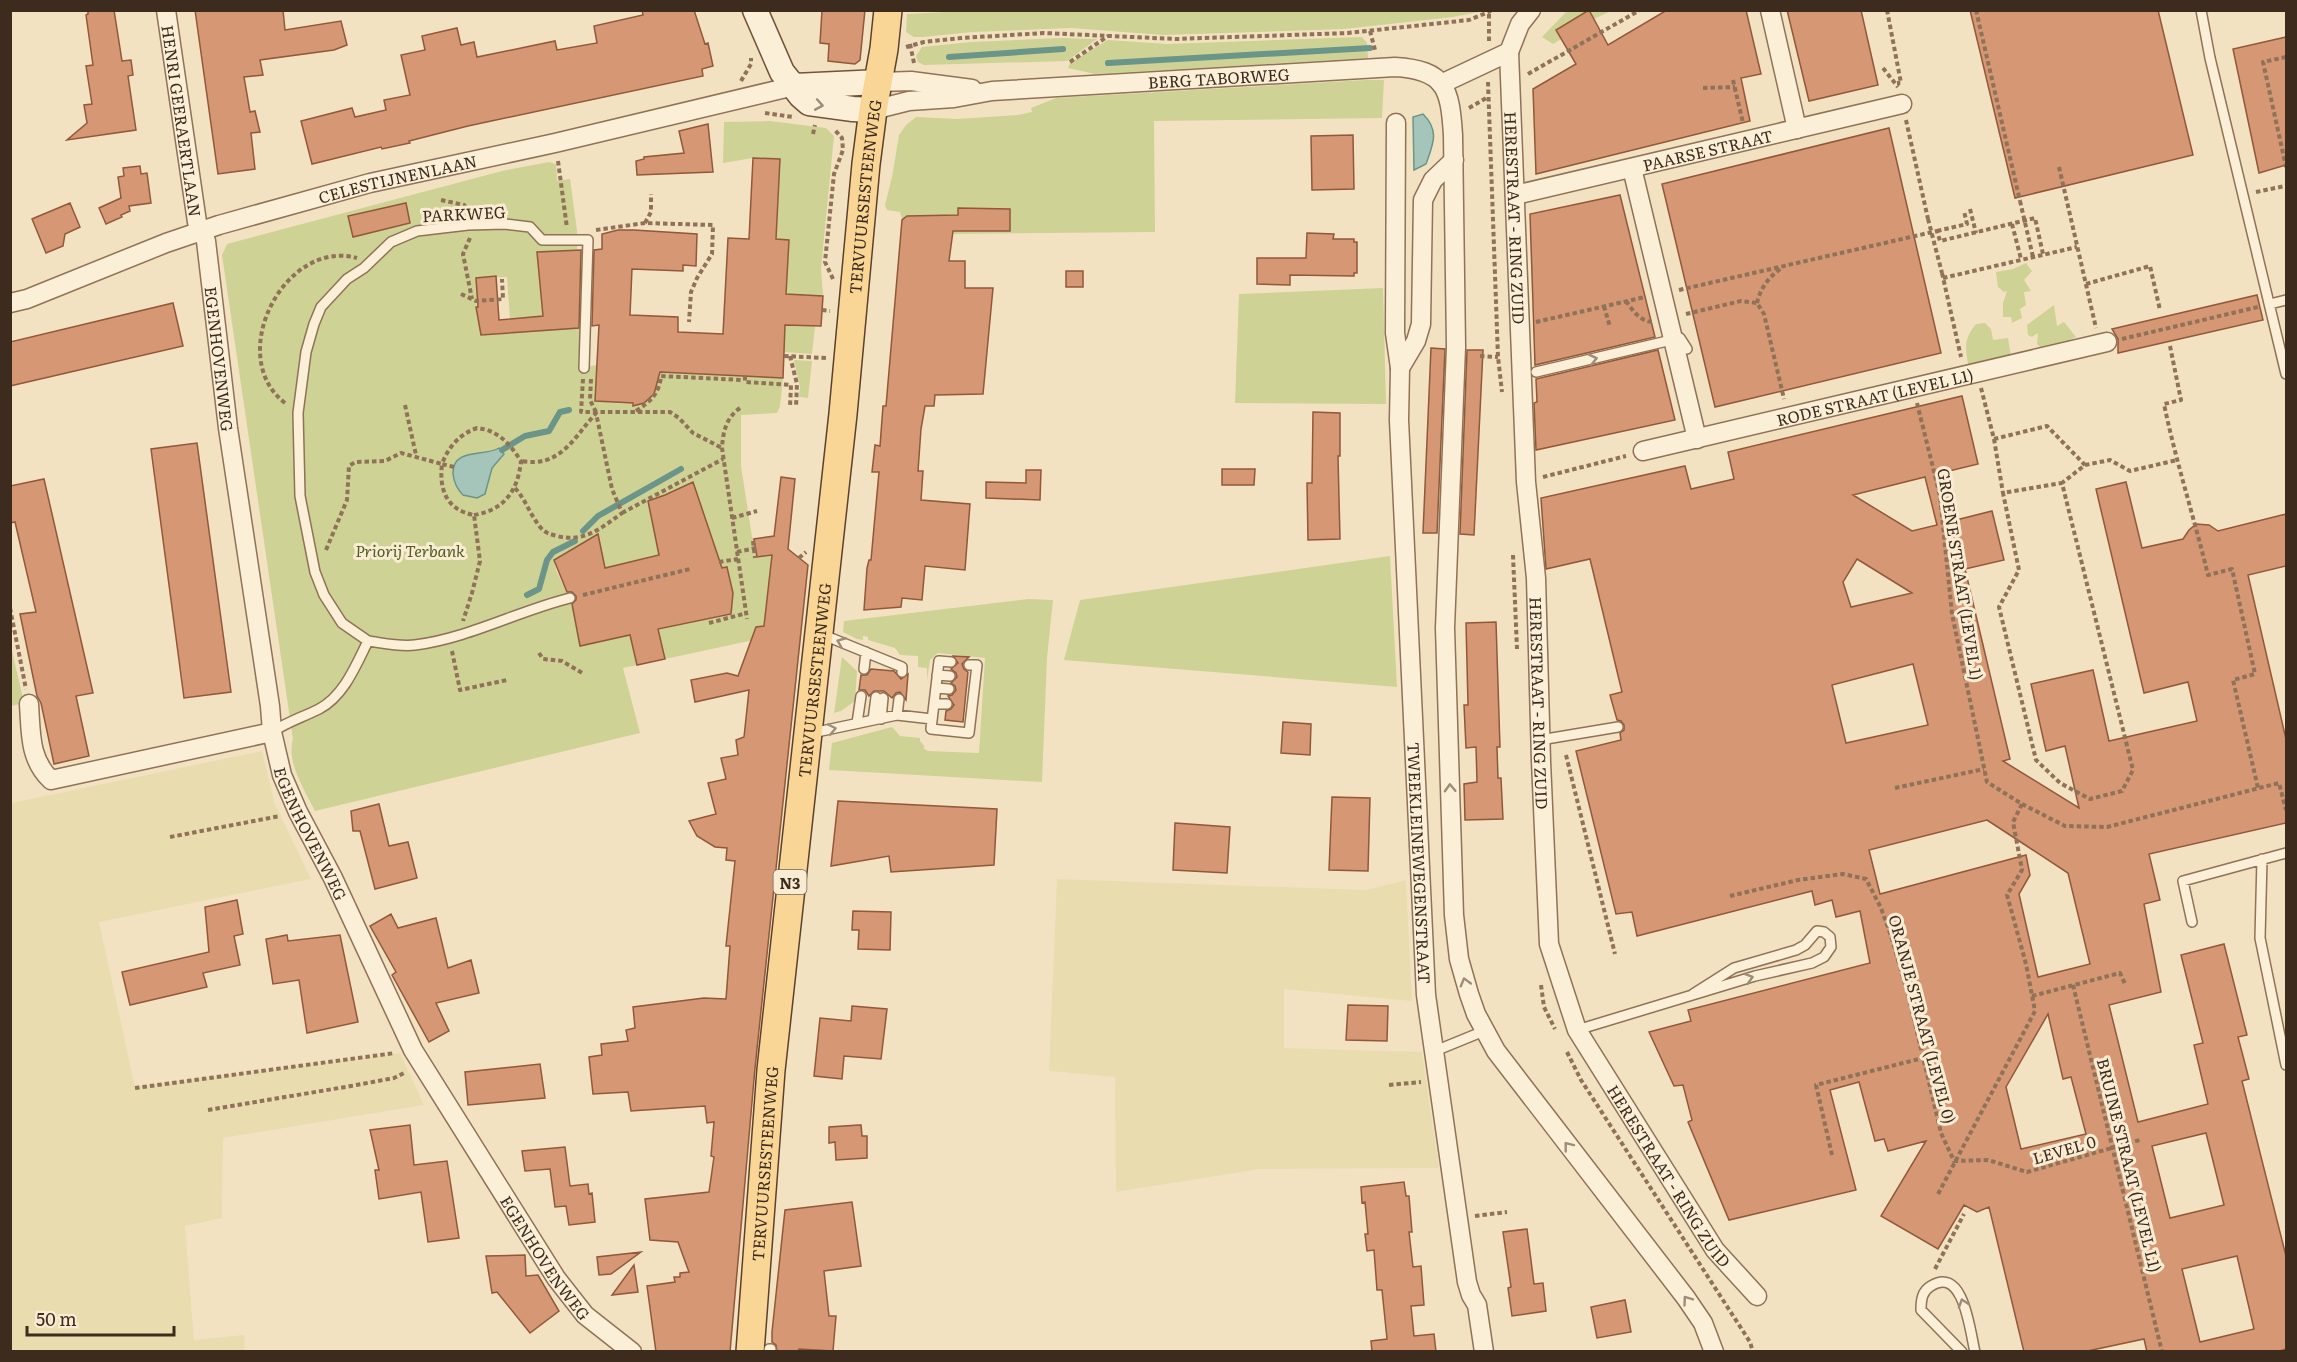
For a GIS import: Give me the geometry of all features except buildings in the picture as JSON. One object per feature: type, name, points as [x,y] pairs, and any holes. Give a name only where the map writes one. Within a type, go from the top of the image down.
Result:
[{"type":"main road","points":[[755,10],[782,72],[809,103],[873,110]]},
{"type":"main road","name":"TERVUURSESTEENWEG","points":[[763,1350],[771,1070],[843,414],[873,110],[888,10]]},
{"type":"main road","points":[[794,86],[879,82]]},
{"type":"street","name":"HENRI GEERAERTLAAN","points":[[166,10],[195,213],[201,232]]},
{"type":"street","points":[[1531,10],[1520,24],[1509,52],[1441,84],[1450,101],[1454,160],[1456,347],[1445,628],[1456,940],[1469,994],[1484,1031],[1509,1071],[1691,1305],[1703,1323],[1714,1352]]},
{"type":"street","points":[[1770,10],[1797,129]]},
{"type":"street","name":"HERESTRAAT - RING ZUID","points":[[1509,52],[1520,325],[1528,345],[1526,482],[1536,578],[1549,944],[1577,1030],[1715,1250],[1757,1296]]},
{"type":"street","name":"BERG TABORWEG","points":[[873,110],[909,100],[954,98],[992,91],[1395,67],[1422,71],[1441,84]]},
{"type":"street","name":"BERG TABORWEG","points":[[879,82],[911,81],[992,91]]},
{"type":"street","name":"CELESTIJNENLAAN","points":[[10,303],[27,299],[166,243],[370,183],[794,86]]},
{"type":"street","name":"PAARSE STRAAT","points":[[1515,195],[1902,104]]},
{"type":"street","name":"TWEEKLEINEWEGENSTRAAT","points":[[1396,123],[1395,333],[1400,368],[1399,420],[1418,868],[1426,995],[1437,1080],[1460,1219],[1467,1282],[1477,1305],[1484,1352]]},
{"type":"street","name":"TWEEKLEINEWEGENSTRAAT","points":[[1400,368],[1416,341],[1421,324],[1423,200],[1433,180],[1454,160]]},
{"type":"street","points":[[1632,168],[1697,438]]},
{"type":"street","name":"EGENHOVENWEG","points":[[201,232],[206,241],[228,428],[272,732],[282,775],[416,1055],[556,1278],[585,1315],[632,1352]]},
{"type":"street","name":"RODE STRAAT (LEVEL L1)","points":[[1643,451],[2104,343]]},
{"type":"street","points":[[29,704],[32,742],[40,770],[51,780],[272,732]]},
{"type":"lane","points":[[2201,10],[2286,374]]},
{"type":"lane","name":"PARKWEG","points":[[570,598],[543,605],[453,637],[413,645],[368,641],[342,623],[330,608],[315,572],[300,496],[298,413],[306,352],[321,307],[347,279],[364,268],[391,242],[417,231],[505,224],[530,227],[542,240],[588,240],[584,368]]},
{"type":"lane","points":[[2270,304],[2286,300]]},
{"type":"lane","points":[[1529,373],[1680,338],[1684,340],[1687,349]]},
{"type":"lane","points":[[818,633],[866,652],[884,665],[902,667],[902,672]]},
{"type":"lane","points":[[272,732],[289,721],[321,708],[332,699],[345,684],[368,641]]},
{"type":"lane","points":[[864,669],[866,652]]},
{"type":"lane","points":[[951,663],[939,661],[931,729],[969,733],[968,707],[971,679],[977,665],[969,664]]},
{"type":"lane","points":[[937,675],[950,676]]},
{"type":"lane","points":[[936,688],[949,689]]},
{"type":"lane","points":[[857,723],[861,696]]},
{"type":"lane","points":[[877,719],[880,697]]},
{"type":"lane","points":[[897,715],[899,699]]},
{"type":"lane","points":[[934,704],[947,704]]},
{"type":"lane","points":[[807,734],[897,715],[932,719]]},
{"type":"lane","points":[[1540,740],[1618,727]]},
{"type":"lane","points":[[2192,922],[2183,880],[2286,853]]},
{"type":"lane","points":[[2262,859],[2260,938],[2286,1065]]},
{"type":"lane","points":[[1577,1030],[1755,976],[1812,963],[1824,957],[1831,947],[1830,937],[1824,932],[1816,932],[1796,950],[1734,968],[1693,994]]},
{"type":"lane","points":[[1434,1051],[1484,1031]]},
{"type":"lane","points":[[1962,1352],[1921,1310],[1925,1290],[1934,1283],[1946,1282],[1955,1287],[1962,1296],[1975,1352]]},
{"type":"path","points":[[1524,75],[1640,10]]},
{"type":"path","points":[[1887,10],[1901,83],[1898,84]]},
{"type":"path","points":[[1976,10],[2033,257]]},
{"type":"path","points":[[914,65],[911,46],[924,42],[961,38],[1076,33],[1176,39],[1348,33],[1469,20],[1490,11],[1489,36]]},
{"type":"path","points":[[1070,62],[1109,36]]},
{"type":"path","points":[[736,87],[751,64],[751,56]]},
{"type":"path","points":[[2286,57],[2263,62],[2286,167]]},
{"type":"path","points":[[1882,68],[1898,84],[1942,275],[1971,374],[1994,439],[2019,570],[1999,607],[2036,760],[2060,783],[2090,799],[2122,791],[2133,770],[2062,483]]},
{"type":"path","points":[[1488,74],[1498,357],[1503,402]]},
{"type":"path","points":[[1733,80],[1743,123]]},
{"type":"path","points":[[1703,88],[1735,87]]},
{"type":"path","points":[[813,134],[814,125]]},
{"type":"path","points":[[558,163],[568,234]]},
{"type":"path","points":[[2059,167],[2086,284],[2104,343],[2270,304]]},
{"type":"path","points":[[2243,195],[2285,186]]},
{"type":"path","points":[[645,223],[651,212],[651,194]]},
{"type":"path","points":[[441,200],[464,205],[479,225],[466,243],[463,254],[472,299]]},
{"type":"path","points":[[1971,209],[1976,233]]},
{"type":"path","points":[[1672,291],[1966,224],[1964,211]]},
{"type":"path","points":[[1937,231],[1940,241],[2035,218],[2043,254]]},
{"type":"path","points":[[593,230],[645,223],[712,225],[712,254],[697,278],[692,292],[689,322]]},
{"type":"path","points":[[2012,224],[2021,259]]},
{"type":"path","points":[[1942,275],[2077,247]]},
{"type":"path","points":[[298,413],[279,399],[265,377],[261,360],[261,336],[271,303],[280,289],[318,260],[346,255],[359,258],[364,268]]},
{"type":"path","points":[[1785,402],[1764,314],[1757,303],[1769,279],[1786,266]]},
{"type":"path","points":[[2086,284],[2150,266],[2160,310]]},
{"type":"path","points":[[460,294],[472,299],[503,299],[505,287],[502,279]]},
{"type":"path","points":[[1520,325],[1649,296]]},
{"type":"path","points":[[1626,301],[1632,310],[1645,321],[1662,319]]},
{"type":"path","points":[[1682,315],[1741,301],[1757,303]]},
{"type":"path","points":[[1604,306],[1610,327]]},
{"type":"path","points":[[822,310],[830,310]]},
{"type":"path","points":[[2170,346],[2181,400],[2164,404],[2177,460],[2208,575],[2232,569],[2256,674],[2233,680],[2258,788],[2279,783],[2286,810]]},
{"type":"path","points":[[784,356],[826,358]]},
{"type":"path","points":[[636,411],[656,395],[661,376],[743,378],[745,381],[791,386],[793,407],[797,384],[790,356]]},
{"type":"path","points":[[1480,357],[1498,357]]},
{"type":"path","points":[[584,368],[581,412],[596,413],[605,410],[670,412],[699,436],[722,448]]},
{"type":"path","points":[[591,377],[590,400],[596,413],[612,489],[622,513]]},
{"type":"path","name":"GROENE STRAAT (LEVEL 1)","points":[[1913,388],[1940,496],[1952,614],[1988,782],[2022,804],[2065,826],[2108,827],[2258,788]]},
{"type":"path","points":[[405,405],[416,455]]},
{"type":"path","points":[[740,408],[731,417],[723,433],[722,448],[747,620]]},
{"type":"path","points":[[521,461],[540,463],[557,456],[596,413]]},
{"type":"path","points":[[1994,439],[2047,426],[2085,465]]},
{"type":"path","points":[[477,428],[490,431],[506,441],[521,461],[515,488],[499,507],[474,515],[461,511],[447,501],[441,484],[442,464],[445,456],[458,439],[477,428]]},
{"type":"path","points":[[1543,477],[1643,451]]},
{"type":"path","points":[[315,572],[347,500],[349,466],[355,462],[385,461],[401,453],[416,455],[454,467]]},
{"type":"path","points":[[515,488],[546,533],[575,538],[588,535],[622,513],[723,459]]},
{"type":"path","points":[[2003,492],[2062,483],[2085,465],[2110,460],[2130,471],[2177,460]]},
{"type":"path","points":[[732,518],[757,511]]},
{"type":"path","points":[[474,515],[480,561],[472,593],[453,637],[460,690],[507,680]]},
{"type":"path","points":[[753,541],[755,558]]},
{"type":"path","points":[[737,552],[755,549]]},
{"type":"path","points":[[1513,551],[1518,658]]},
{"type":"path","points":[[719,562],[738,559]]},
{"type":"path","points":[[570,598],[690,569]]},
{"type":"path","points":[[10,608],[29,704]]},
{"type":"path","points":[[710,622],[747,613]]},
{"type":"path","points":[[539,653],[543,659],[562,661],[584,674]]},
{"type":"path","points":[[1566,755],[1615,954]]},
{"type":"path","points":[[1895,788],[1984,768]]},
{"type":"path","points":[[1937,1196],[2035,1011],[2026,964],[2007,895],[2022,870],[2013,822],[2022,804]]},
{"type":"path","points":[[170,837],[298,812]]},
{"type":"path","name":"ORANJE STRAAT (LEVEL 0)","points":[[1730,896],[1798,880],[1843,874],[1866,879],[1881,908],[1891,936],[1941,1133],[1954,1161]]},
{"type":"path","points":[[2032,996],[2120,973],[2124,984]]},
{"type":"path","points":[[1539,974],[1544,1007],[1560,1038]]},
{"type":"path","name":"BRUINE STRAAT (LEVEL L1)","points":[[2073,985],[2162,1352]]},
{"type":"path","points":[[1565,1049],[1581,1080],[1750,1342],[1753,1352]]},
{"type":"path","points":[[135,1088],[416,1055],[410,1071],[394,1078],[208,1110]]},
{"type":"path","name":"ORANJE STRAAT (LEVEL 0)","points":[[1832,1155],[1816,1085],[1923,1058]]},
{"type":"path","points":[[1389,1085],[1437,1080]]},
{"type":"path","name":"LEVEL 0","points":[[1954,1161],[1988,1160],[2027,1172],[2140,1140]]},
{"type":"path","points":[[1460,1219],[1507,1212]]},
{"type":"path","points":[[1925,1290],[1964,1214]]},
{"type":"shaded area","points":[[262,751],[275,804],[311,879],[99,922],[135,1087],[400,1053],[424,1105],[223,1138],[222,1218],[185,1226],[194,1340],[244,1335],[245,1351],[11,1351],[11,803]]},
{"type":"shaded area","points":[[1057,879],[1366,890],[1406,880],[1412,1001],[1284,989],[1284,1048],[1422,1052],[1439,1168],[1260,1169],[1116,1192],[1115,1077],[1049,1071]]},
{"type":"green space","points":[[986,10],[1484,11],[1453,17],[1344,29],[1163,35],[1071,28],[973,32],[923,37],[914,37],[906,32],[907,14]]},
{"type":"green space","points":[[1567,11],[1589,11],[1556,30],[1561,39],[1553,44],[1542,37]]},
{"type":"green space","points":[[1589,11],[1611,11],[1594,19]]},
{"type":"green space","points":[[1362,37],[1367,43],[1368,58],[1095,74],[1068,68],[1070,63],[1108,40],[1167,44]]},
{"type":"green space","points":[[1060,38],[1097,39],[1067,61],[924,65],[918,62],[916,56],[922,47],[971,42]]},
{"type":"green space","points":[[1384,80],[1382,118],[1154,121],[1155,232],[952,234],[946,215],[907,216],[902,220],[900,212],[887,210],[885,205],[899,135],[916,117],[957,119],[1018,115],[1032,112],[1031,108],[1056,98]]},
{"type":"green space","points":[[770,121],[826,128],[834,136],[821,269],[823,295],[786,294],[789,241],[776,239],[780,159],[753,158],[723,163],[724,122]]},
{"type":"green space","name":"Priorij Terbank","points":[[549,162],[556,164],[557,181],[570,179],[577,231],[577,251],[537,253],[543,316],[510,319],[507,277],[476,278],[478,297],[476,307],[481,335],[580,327],[578,368],[597,365],[595,401],[628,404],[646,400],[652,395],[657,385],[658,372],[783,378],[777,413],[741,415],[741,466],[752,537],[757,557],[772,554],[763,638],[623,668],[640,733],[315,811],[294,767],[292,757],[293,739],[222,255],[227,244],[502,171]],"holes":[[[693,482],[704,526],[722,568],[728,567],[733,593],[731,614],[581,646],[572,604],[556,570],[554,560],[597,534],[605,568],[659,555],[665,495]]]},
{"type":"green space","points":[[2026,263],[2032,271],[2024,280],[2031,291],[2024,292],[2026,305],[2020,309],[2022,318],[2012,323],[2011,317],[2003,317],[2003,303],[2007,291],[2004,292],[1998,287],[1996,272],[2013,269]]},
{"type":"green space","points":[[1383,288],[1386,404],[1235,403],[1239,294]]},
{"type":"green space","points":[[2054,305],[2057,326],[2064,322],[2076,337],[2070,340],[2071,345],[2042,349],[2037,344],[2038,333],[2032,337],[2028,335],[2027,325]]},
{"type":"green space","points":[[1985,323],[1991,329],[1993,340],[2008,338],[2011,356],[1969,370],[1967,340],[1976,324]]},
{"type":"green space","points":[[785,325],[815,326],[812,354],[784,352]]},
{"type":"green space","points":[[794,360],[812,361],[808,398],[799,397],[800,387]]},
{"type":"green space","points":[[1390,556],[1397,687],[1064,660],[1080,600]]},
{"type":"green space","points":[[1028,599],[1053,600],[1047,658],[1042,782],[829,770],[832,743],[892,727],[900,736],[920,738],[925,747],[923,748],[928,751],[979,753],[985,658],[938,653],[930,660],[927,680],[927,668],[918,667],[918,656],[900,655],[895,648],[868,640],[868,637],[863,636],[863,640],[857,639],[843,632],[844,621]]},
{"type":"green space","points":[[10,642],[24,703],[11,706],[10,706]]},
{"type":"green space","points":[[842,657],[857,671],[855,701],[834,713]]},
{"type":"water","points":[[1423,114],[1432,126],[1434,138],[1426,164],[1414,170],[1413,117]]},
{"type":"water","points":[[499,448],[504,454],[492,468],[485,494],[477,498],[463,495],[456,486],[453,474],[458,460],[464,456]]},
{"type":"waterway","points":[[1108,63],[1370,48]]},
{"type":"waterway","points":[[949,57],[1063,49]]},
{"type":"waterway","points":[[502,450],[525,436],[549,431],[560,412],[569,410]]},
{"type":"waterway","points":[[583,531],[598,516],[681,469]]},
{"type":"waterway","points":[[527,595],[539,589],[547,560],[553,552],[575,541]]}]
